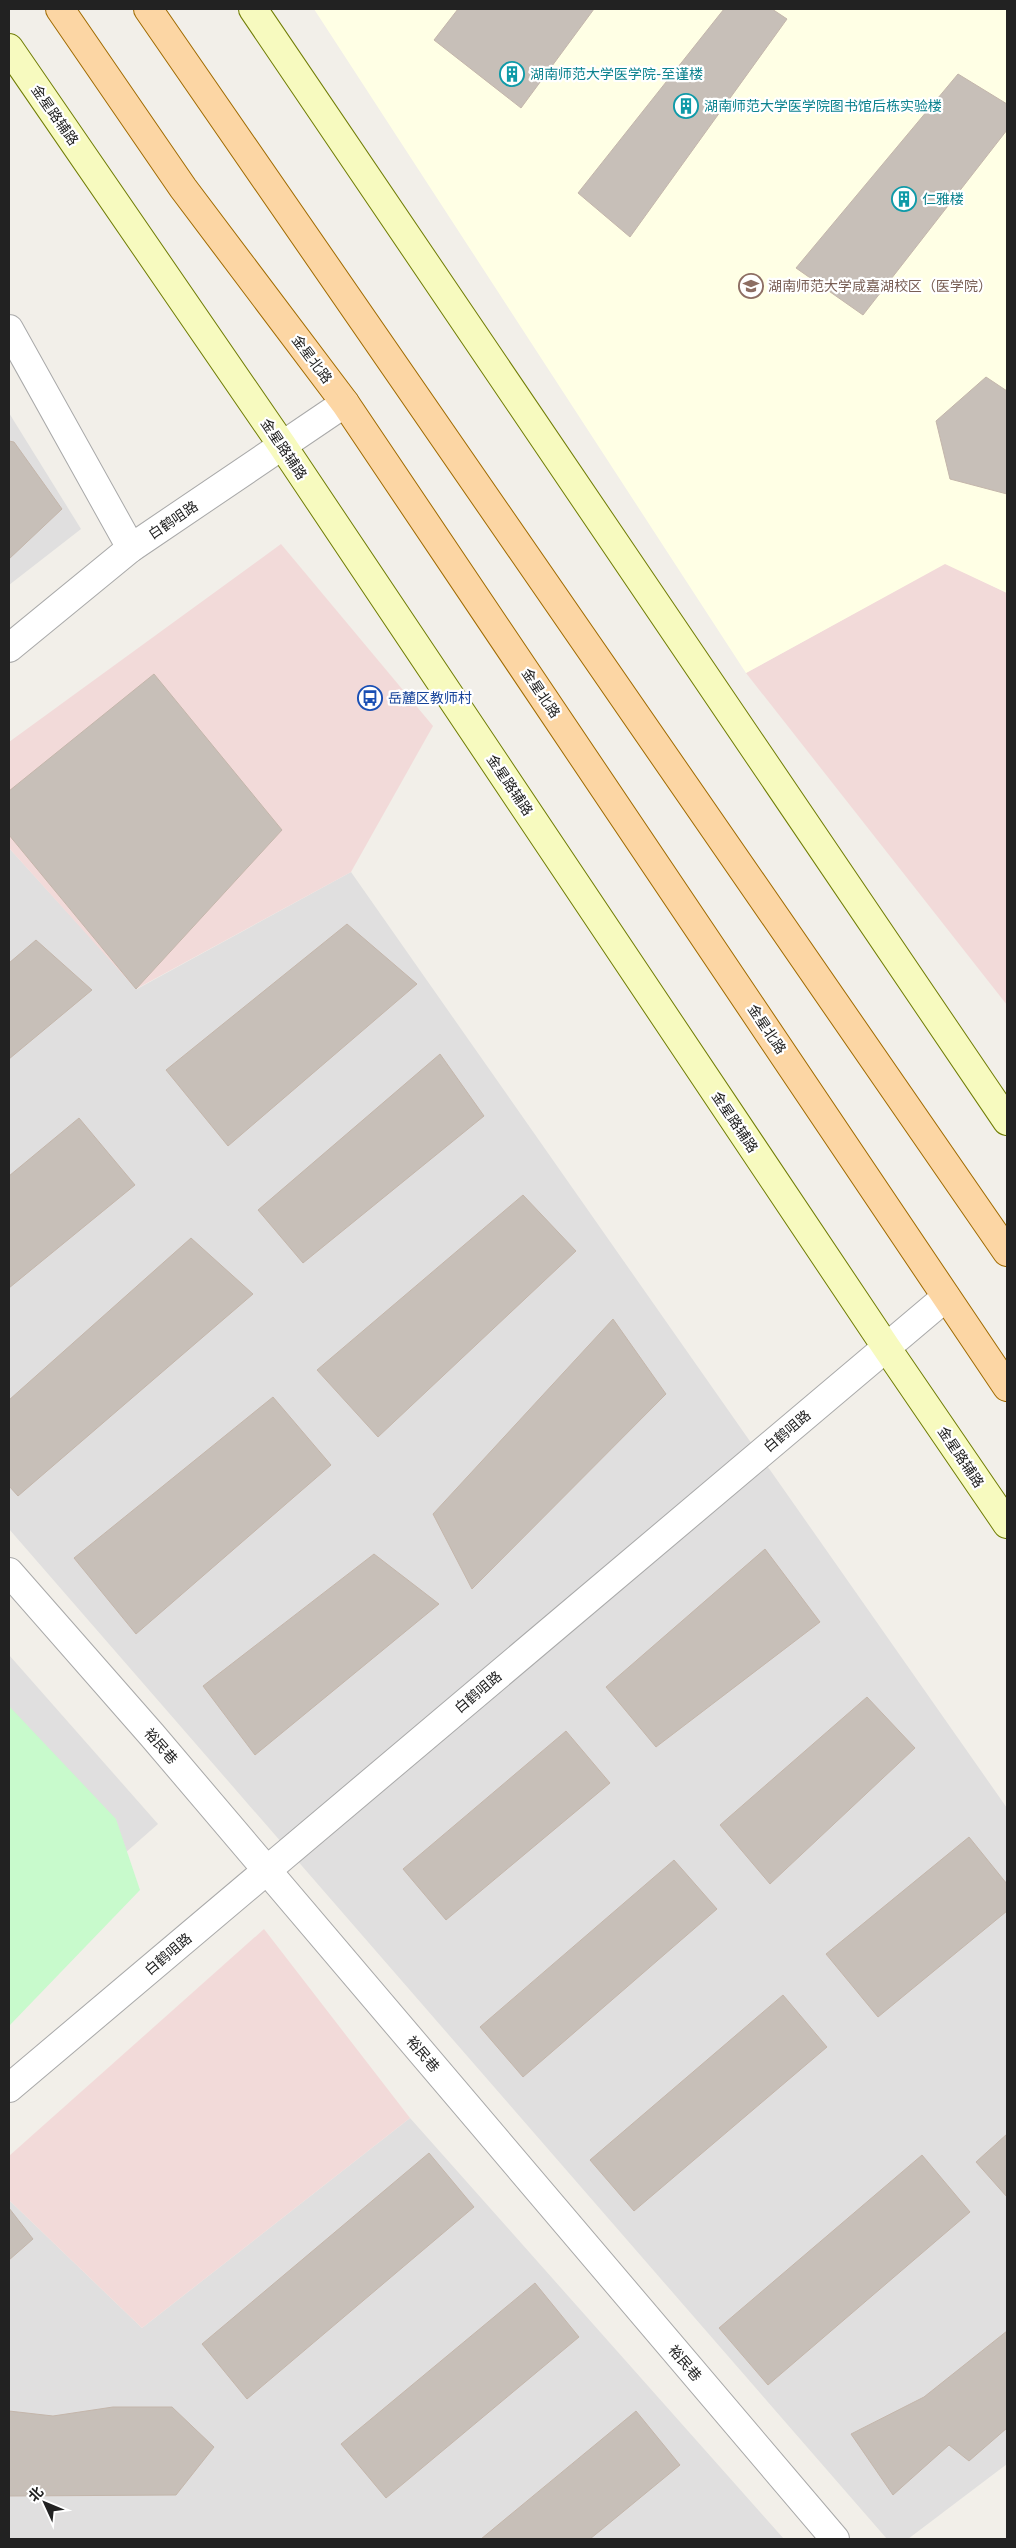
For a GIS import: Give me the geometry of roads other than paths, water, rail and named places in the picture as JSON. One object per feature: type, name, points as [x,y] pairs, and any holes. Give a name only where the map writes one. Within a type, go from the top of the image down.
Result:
[{"type":"main road","name":"金星北路","points":[[60,9],[183,188],[345,403],[1007,1387]]},
{"type":"main road","points":[[148,9],[1007,1252]]},
{"type":"street","points":[[254,9],[1007,1121]]},
{"type":"street","name":"金星路辅路","points":[[9,48],[282,445],[886,1347],[1007,1524]]},
{"type":"street","points":[[9,329],[131,548]]},
{"type":"street","name":"白鹤咀路","points":[[9,648],[131,548],[345,403]]},
{"type":"street","name":"白鹤咀路","points":[[9,2088],[946,1297]]},
{"type":"street","name":"裕民巷","points":[[9,1572],[267,1870],[835,2539]]},
{"type":"place","name":"湖南师范大学医学院-至谨楼","points":[[512,74]]},
{"type":"place","name":"湖南师范大学医学院图书馆后栋实验楼","points":[[686,106]]},
{"type":"place","name":"仁雅楼","points":[[904,199]]},
{"type":"place","name":"湖南师范大学咸嘉湖校区（医学院）","points":[[751,286]]},
{"type":"place","name":"岳麓区教师村","points":[[370,698]]}]
